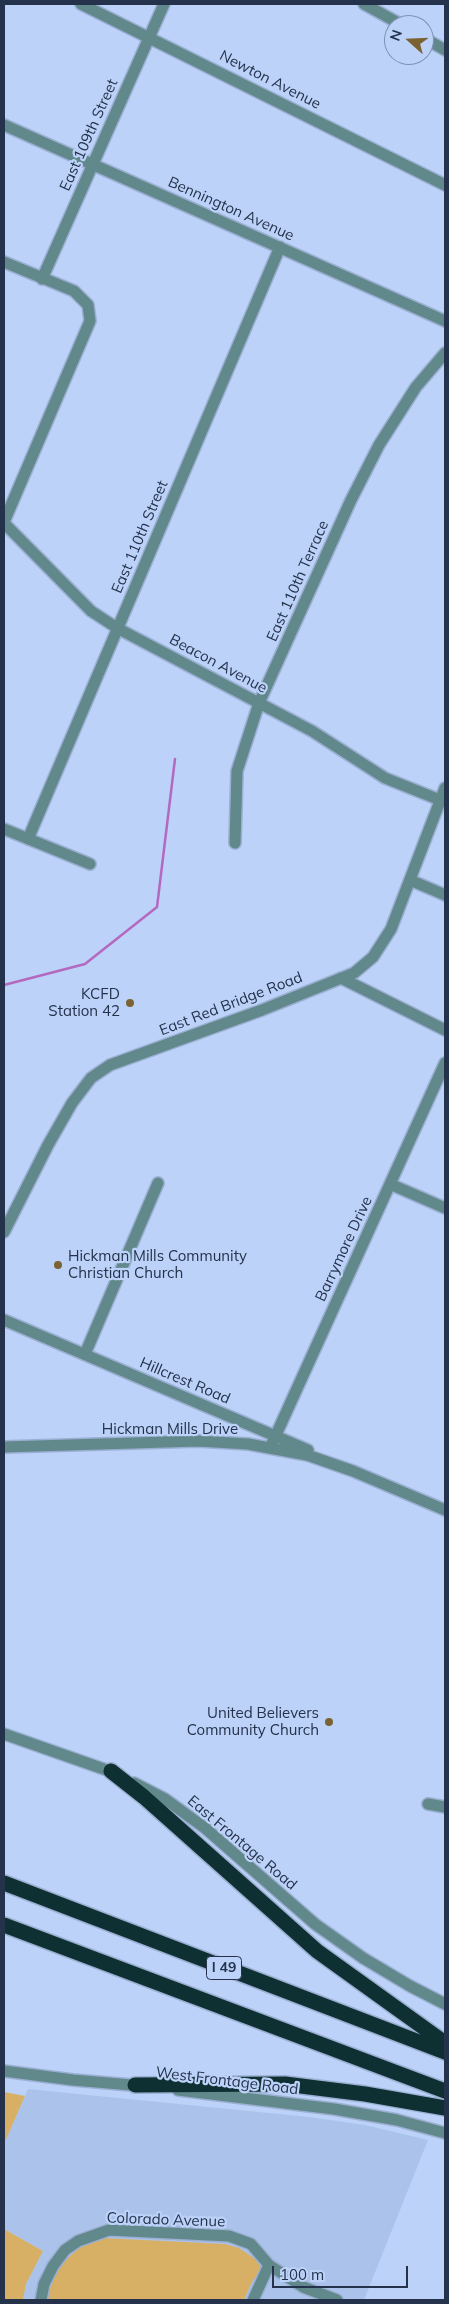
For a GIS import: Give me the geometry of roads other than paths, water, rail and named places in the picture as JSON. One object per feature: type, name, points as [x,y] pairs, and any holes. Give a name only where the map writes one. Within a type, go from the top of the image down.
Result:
[{"type":"highway","points":[[110,1771],[144,1797],[317,1951],[445,2043]]},
{"type":"highway","name":"I 49","points":[[4,1884],[445,2052]]},
{"type":"highway","name":"I 49","points":[[4,1925],[445,2091]]},
{"type":"highway","points":[[135,2085],[285,2084],[365,2094],[445,2108]]},
{"type":"street","name":"Newton Avenue","points":[[81,4],[149,36],[445,185]]},
{"type":"street","name":"East 109th Street","points":[[42,279],[164,4]]},
{"type":"street","points":[[364,4],[384,15]]},
{"type":"street","points":[[434,44],[445,50]]},
{"type":"street","name":"Bennington Avenue","points":[[4,125],[445,321]]},
{"type":"street","name":"East 110th Street","points":[[28,838],[280,247]]},
{"type":"street","points":[[4,262],[81,295],[88,305],[90,321],[4,523]]},
{"type":"street","name":"East 110th Terrace","points":[[235,843],[237,771],[259,703],[351,500],[379,445],[416,387],[445,353]]},
{"type":"street","name":"Beacon Avenue","points":[[4,523],[91,611],[117,628],[312,731],[384,778],[440,800]]},
{"type":"street","name":"East Red Bridge Road","points":[[4,1232],[48,1145],[72,1103],[91,1078],[110,1065],[262,1010],[354,973],[366,962],[385,942],[445,788]]},
{"type":"street","points":[[4,829],[90,864]]},
{"type":"street","points":[[410,880],[445,895]]},
{"type":"street","points":[[341,978],[445,1030]]},
{"type":"street","name":"Barrymore Drive","points":[[270,1448],[445,1063]]},
{"type":"street","points":[[85,1354],[158,1183]]},
{"type":"street","points":[[390,1184],[445,1208]]},
{"type":"street","name":"Hillcrest Road","points":[[4,1320],[353,1471]]},
{"type":"street","name":"Hickman Mills Drive","points":[[4,1447],[198,1441],[270,1448],[307,1455],[353,1471],[445,1510]]},
{"type":"street","name":"East Frontage Road","points":[[4,1734],[110,1771],[165,1799],[204,1828],[315,1924],[363,1958],[445,2004]]},
{"type":"street","points":[[428,1804],[445,1807]]},
{"type":"street","name":"West Frontage Road","points":[[4,2070],[73,2080],[135,2085],[334,2109],[397,2120],[445,2133]]},
{"type":"street","name":"Colorado Avenue","points":[[42,2300],[44,2284],[52,2266],[65,2250],[86,2237],[109,2230],[229,2236],[251,2244],[269,2265],[303,2287],[338,2300]]},
{"type":"street","points":[[253,2300],[269,2265]]},
{"type":"waterway","points":[[4,985],[85,964],[157,907],[175,759]]},
{"type":"place","name":"KCFD Station 42","points":[[130,1003]]},
{"type":"place","name":"Hickman Mills Community Christian Church","points":[[58,1265]]},
{"type":"place","name":"United Believers Community Church","points":[[329,1722]]}]
